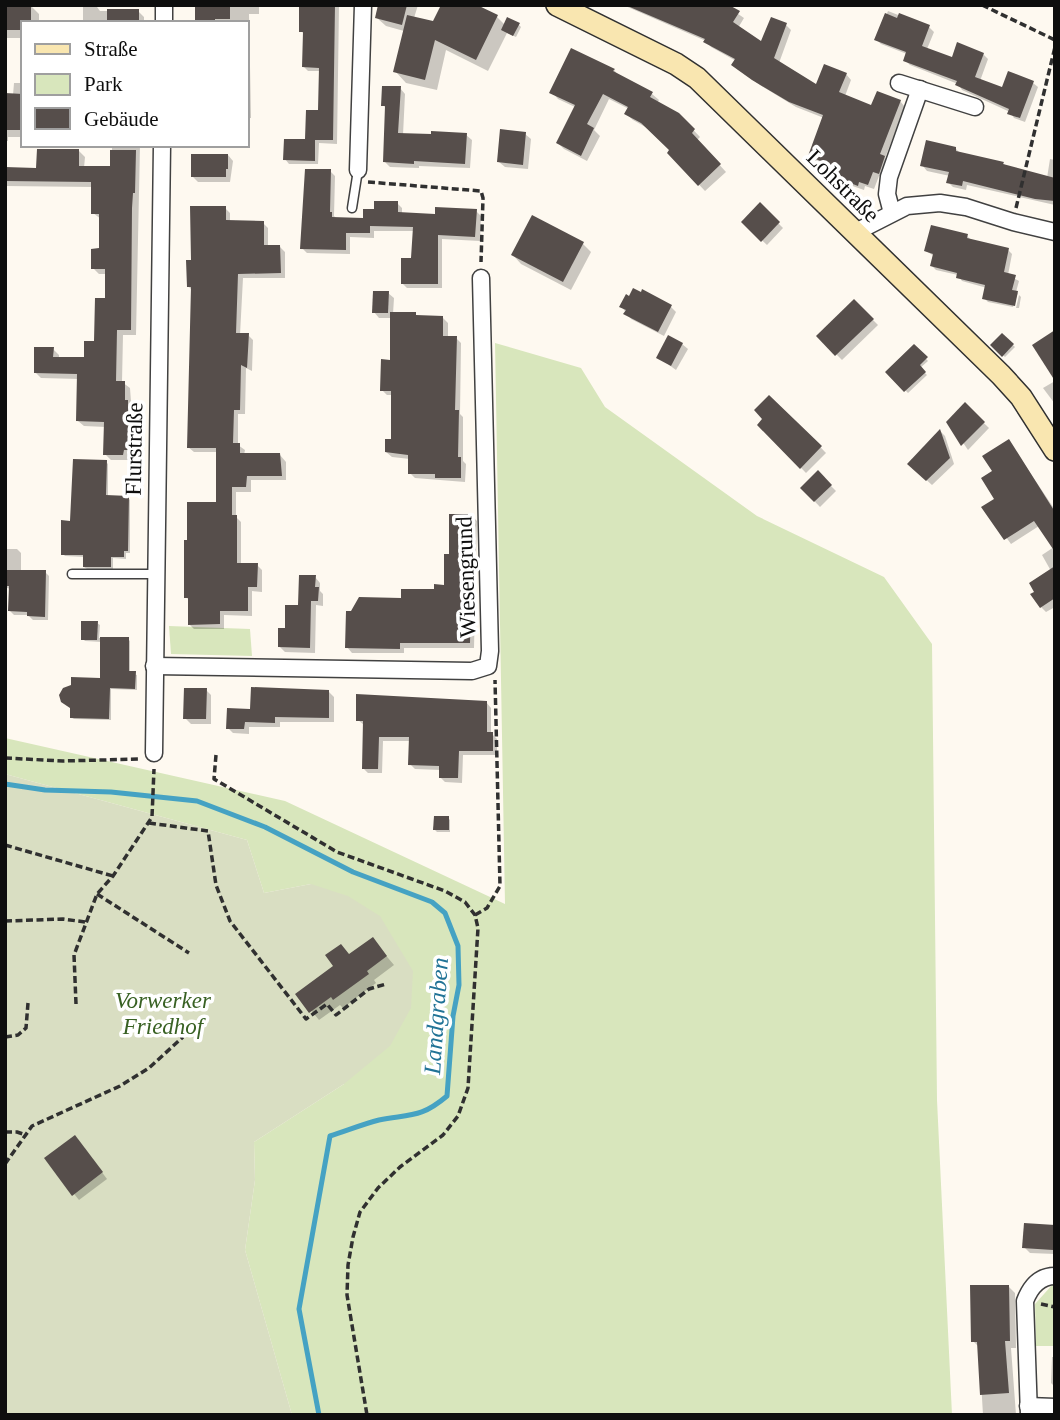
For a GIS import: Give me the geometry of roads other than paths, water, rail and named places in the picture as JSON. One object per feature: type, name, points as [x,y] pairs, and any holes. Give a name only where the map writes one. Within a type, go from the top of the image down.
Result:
[{"type":"main road","name":"Lohstraße","points":[[557,5],[676,64],[697,78],[1021,397],[1055,450]]},
{"type":"street","points":[[358,170],[363,5]]},
{"type":"street","points":[[899,83],[975,107]]},
{"type":"street","points":[[892,213],[887,194],[889,177],[919,89]]},
{"type":"street","name":"Flurstraße","points":[[154,756],[162,147]]},
{"type":"street","points":[[854,233],[907,206],[940,203],[966,207],[1055,232]]},
{"type":"street","name":"Wiesengrund","points":[[154,666],[472,671],[488,666],[490,651],[481,278]]},
{"type":"street","points":[[1055,1276],[1048,1276],[1031,1287],[1025,1301],[1029,1410],[1055,1407]]},
{"type":"lane","points":[[352,208],[358,170]]},
{"type":"lane","points":[[72,574],[155,574]]},
{"type":"waterway","name":"Landgraben","points":[[5,784],[45,790],[111,792],[197,801],[265,827],[353,872],[432,902],[445,913],[458,946],[459,985],[453,1016],[447,1096],[422,1112],[379,1120],[330,1136],[299,1309],[319,1415]]},
{"type":"park label","name":"Vorwerker Friedhof","points":[[163,1013]]}]
